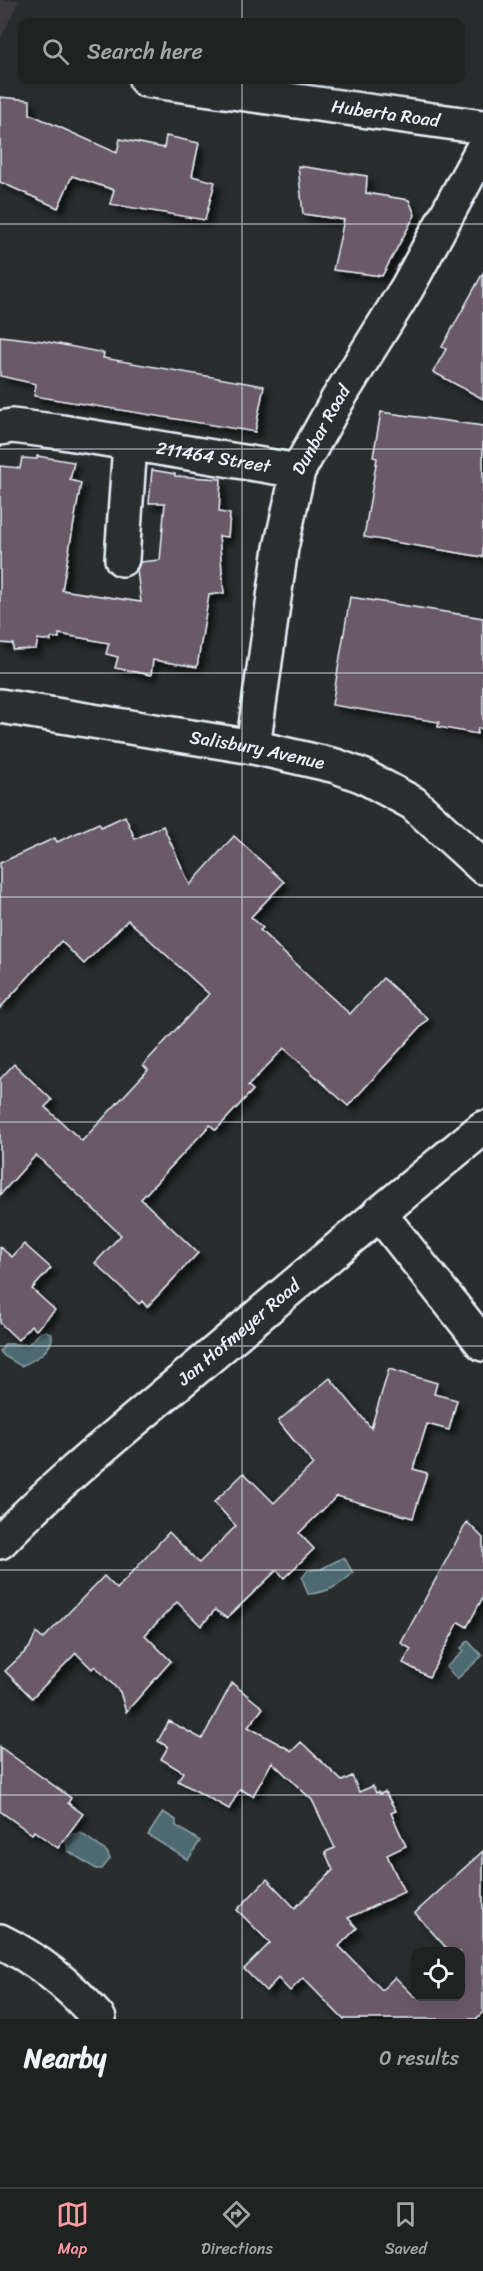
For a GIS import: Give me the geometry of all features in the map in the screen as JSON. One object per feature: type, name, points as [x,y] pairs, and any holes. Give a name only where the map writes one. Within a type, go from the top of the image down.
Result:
[{"type":"street","name":"Huberta Road","points":[[175,84],[483,127]]},
{"type":"street","name":"Dunbar Road","points":[[253,747],[281,548],[298,471],[338,399],[407,288],[483,148]]},
{"type":"street","name":"211464 Street","points":[[0,428],[12,426],[298,471]]},
{"type":"street","name":"211464 Street","points":[[122,559],[130,444]]},
{"type":"street","name":"Salisbury Avenue","points":[[0,706],[253,747],[336,766],[387,788],[412,803],[436,822],[483,867]]},
{"type":"street","name":"Jan Hofmeyer Road","points":[[0,1542],[64,1481],[379,1213],[483,1128]]},
{"type":"street","points":[[379,1213],[483,1344]]},
{"type":"street","points":[[0,1941],[57,1977],[81,1998],[99,2019]]},
{"type":"shaded area","points":[[0,0],[19,0],[0,40]]},
{"type":"water","points":[[47,1331],[52,1335],[50,1345],[37,1358],[21,1366],[0,1351],[5,1344],[28,1344],[41,1332]]},
{"type":"water","points":[[344,1557],[353,1573],[332,1588],[308,1594],[302,1578],[308,1570],[321,1569]]},
{"type":"water","points":[[468,1641],[482,1656],[457,1679],[446,1667],[464,1651],[461,1648]]},
{"type":"water","points":[[163,1812],[176,1820],[176,1826],[200,1841],[188,1860],[148,1835]]},
{"type":"water","points":[[81,1833],[107,1852],[110,1859],[102,1869],[96,1869],[68,1851],[66,1842],[72,1834]]},
{"type":"building","points":[[0,97],[30,100],[30,114],[117,153],[120,139],[164,148],[166,136],[199,143],[192,176],[215,182],[205,220],[110,204],[114,190],[72,176],[58,208],[0,182]]},
{"type":"building","points":[[298,166],[367,176],[366,193],[409,200],[415,215],[382,276],[333,270],[344,220],[303,214]]},
{"type":"building","points":[[483,273],[483,399],[433,372],[446,349],[442,347]]},
{"type":"building","points":[[0,336],[43,341],[104,353],[103,358],[264,386],[255,432],[34,396],[36,384],[0,376]]},
{"type":"building","points":[[381,412],[483,426],[483,557],[364,537],[377,458],[373,457]]},
{"type":"building","points":[[37,456],[74,462],[70,480],[81,483],[62,590],[141,602],[137,570],[140,562],[160,560],[165,503],[149,503],[152,470],[175,474],[175,476],[221,479],[219,512],[230,514],[228,537],[219,536],[224,593],[209,595],[197,667],[153,660],[151,675],[115,668],[118,657],[106,654],[109,643],[59,634],[59,638],[51,638],[51,641],[38,639],[36,649],[13,650],[13,644],[0,643],[0,466],[20,468],[22,458],[37,459]]},
{"type":"building","points":[[350,597],[483,618],[483,729],[478,728],[477,734],[438,727],[439,722],[332,705]]},
{"type":"building","points":[[125,816],[135,839],[163,826],[190,885],[234,836],[284,882],[251,917],[263,928],[260,930],[308,976],[350,1014],[383,978],[428,1019],[348,1106],[284,1048],[248,1086],[253,1090],[216,1130],[210,1125],[141,1199],[198,1253],[147,1307],[142,1301],[139,1304],[95,1263],[121,1235],[36,1155],[0,1195],[0,1079],[14,1064],[52,1100],[45,1107],[82,1141],[148,1070],[143,1065],[209,994],[128,920],[84,964],[61,941],[0,1008],[0,863],[55,838],[57,842],[99,823],[101,827]]},
{"type":"building","points":[[24,1244],[51,1268],[32,1289],[55,1310],[36,1330],[31,1325],[18,1340],[0,1323],[0,1247],[12,1257]]},
{"type":"building","points":[[389,1369],[437,1383],[434,1394],[457,1400],[449,1430],[427,1424],[413,1469],[427,1473],[413,1518],[337,1496],[299,1533],[314,1549],[284,1578],[277,1570],[227,1618],[215,1610],[201,1626],[177,1602],[145,1635],[171,1661],[126,1712],[120,1692],[95,1666],[92,1669],[76,1653],[32,1698],[5,1671],[29,1648],[36,1633],[43,1639],[104,1576],[117,1589],[169,1532],[199,1563],[236,1526],[214,1502],[244,1473],[274,1503],[313,1464],[278,1421],[330,1378],[371,1428]]},
{"type":"building","points":[[467,1522],[483,1538],[483,1597],[467,1627],[459,1622],[429,1677],[403,1663],[411,1649],[401,1643]]},
{"type":"building","points":[[232,1683],[263,1708],[248,1727],[292,1751],[301,1742],[342,1781],[352,1776],[359,1792],[373,1786],[376,1793],[385,1792],[396,1811],[391,1813],[406,1846],[387,1855],[404,1892],[348,1918],[357,1928],[339,1946],[382,1990],[395,1977],[411,1993],[411,2001],[465,2001],[465,1947],[446,1947],[415,1913],[483,1851],[483,2012],[476,2019],[343,2019],[303,1978],[290,1991],[278,1978],[266,1991],[244,1969],[270,1943],[237,1910],[267,1879],[295,1908],[333,1870],[325,1852],[335,1848],[312,1800],[272,1762],[253,1796],[240,1789],[229,1809],[178,1781],[183,1772],[161,1759],[168,1747],[158,1741],[169,1721],[202,1739]]},
{"type":"building","points":[[0,1747],[71,1798],[68,1803],[83,1814],[58,1848],[34,1831],[32,1834],[0,1811]]}]
